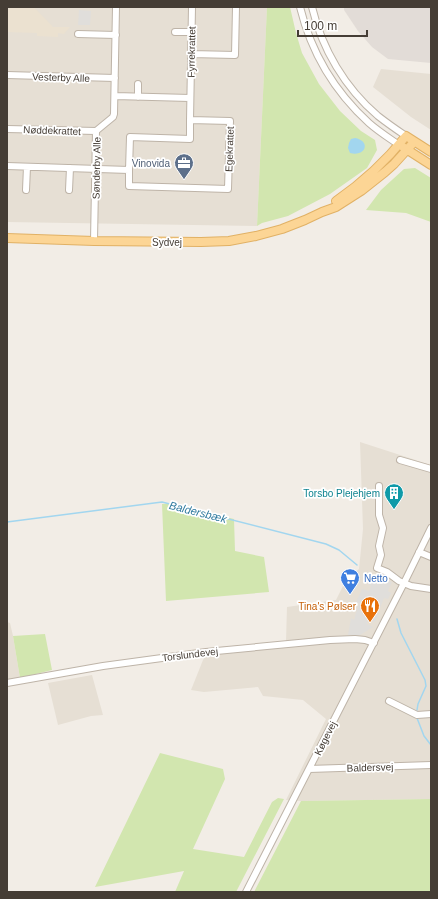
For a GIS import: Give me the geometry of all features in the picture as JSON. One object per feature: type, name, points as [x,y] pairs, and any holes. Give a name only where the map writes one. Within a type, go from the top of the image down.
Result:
[{"type":"main road","name":"Sydvej","points":[[322,212],[365,179],[406,136]]},
{"type":"main road","points":[[406,136],[431,152]]},
{"type":"main road","name":"Sydvej","points":[[7,238],[94,241],[201,242],[229,241],[256,236],[282,229],[336,207],[361,191],[394,164],[414,142]]},
{"type":"main road","points":[[399,145],[431,165]]},
{"type":"street","name":"Sønderby Alle","points":[[94,241],[96,131],[113,117],[114,114],[116,7]]},
{"type":"street","name":"Fyrrekrattet","points":[[190,120],[192,7]]},
{"type":"street","points":[[191,54],[235,55],[236,7]]},
{"type":"street","points":[[300,7],[310,38],[329,77],[357,112],[370,124],[399,145]]},
{"type":"street","points":[[312,7],[320,34],[338,70],[348,84],[365,104],[378,116],[406,136]]},
{"type":"street","points":[[84,27],[81,34],[116,35]]},
{"type":"street","points":[[175,32],[192,32]]},
{"type":"street","name":"Vesterby Alle","points":[[7,75],[115,78]]},
{"type":"street","points":[[138,84],[138,97]]},
{"type":"street","points":[[115,96],[190,98]]},
{"type":"street","name":"Egekrattet","points":[[190,120],[230,121],[228,189],[129,186],[129,170],[130,137],[190,139],[190,120]]},
{"type":"street","name":"Nøddekrattet","points":[[7,129],[96,131]]},
{"type":"street","points":[[7,166],[129,170]]},
{"type":"street","points":[[26,190],[27,167]]},
{"type":"street","points":[[69,190],[70,168]]},
{"type":"street","points":[[400,460],[431,469]]},
{"type":"street","points":[[379,486],[379,515],[383,528],[379,546],[380,555],[377,568],[387,572],[404,583],[415,587],[431,589]]},
{"type":"street","name":"Køgevej","points":[[246,892],[374,643],[431,528]]},
{"type":"street","points":[[419,552],[431,558]]},
{"type":"street","name":"Torslundevej","points":[[7,683],[110,665],[206,652],[327,640],[355,639],[374,643]]},
{"type":"street","points":[[389,701],[416,714],[431,714]]},
{"type":"street","name":"Baldersvej","points":[[309,769],[431,765]]},
{"type":"shaded area","points":[[7,7],[267,7],[257,226],[7,222]]},
{"type":"shaded area","points":[[11,7],[34,7],[53,27],[70,27],[64,34],[58,33],[58,37],[37,36],[37,33],[7,32],[7,11]]},
{"type":"shaded area","points":[[344,7],[431,7],[431,63],[388,59],[372,47],[358,31],[344,10]]},
{"type":"shaded area","points":[[79,10],[91,11],[90,25],[78,25]]},
{"type":"shaded area","points":[[381,69],[431,74],[431,130],[411,117],[373,87]]},
{"type":"shaded area","points":[[360,442],[431,465],[431,799],[286,800],[326,719],[303,700],[263,696],[258,687],[204,692],[191,690],[203,660],[210,648],[286,641],[287,607],[336,600],[346,580],[359,569],[363,529]]},
{"type":"shaded area","points":[[369,574],[392,582],[388,591],[391,593],[388,599],[384,598],[375,621],[373,622],[370,620],[369,623],[367,622],[367,624],[373,627],[360,635],[348,635],[351,618],[354,620],[355,618],[359,604],[356,602],[362,589],[369,591],[371,586],[368,584],[370,578],[368,577]]},
{"type":"shaded area","points":[[7,622],[10,623],[20,678],[7,680]]},
{"type":"shaded area","points":[[92,675],[103,715],[91,716],[58,725],[48,683]]},
{"type":"green space","points":[[267,7],[290,7],[302,53],[319,84],[340,111],[361,131],[375,140],[377,150],[367,168],[330,194],[288,216],[262,223],[257,226]]},
{"type":"green space","points":[[415,168],[431,178],[431,222],[406,213],[366,210],[381,190],[404,169]]},
{"type":"green space","points":[[162,504],[172,504],[234,519],[235,551],[264,557],[269,592],[166,601]]},
{"type":"green space","points":[[45,634],[52,670],[20,678],[13,636]]},
{"type":"green space","points":[[160,753],[223,769],[225,779],[193,849],[244,857],[272,802],[278,798],[284,799],[236,892],[175,892],[184,871],[95,887]]},
{"type":"green space","points":[[431,799],[431,892],[254,892],[301,801]]},
{"type":"water","points":[[355,138],[363,142],[365,145],[363,151],[355,154],[350,153],[348,148],[351,139]]},
{"type":"waterway","name":"Baldersbæk","points":[[7,522],[162,502],[326,544],[339,550],[357,565]]},
{"type":"waterway","name":"Baldersbæk","points":[[397,619],[401,633],[425,680],[426,686],[417,710]]},
{"type":"waterway","name":"Baldersbæk","points":[[417,718],[424,736],[431,745]]},
{"type":"place","name":"Vinovida","points":[[184,180]]},
{"type":"place","name":"Torsbo Plejehjem","points":[[394,510]]},
{"type":"place","name":"Netto","points":[[350,595]]},
{"type":"place","name":"Tina's Pølser","points":[[370,623]]}]
